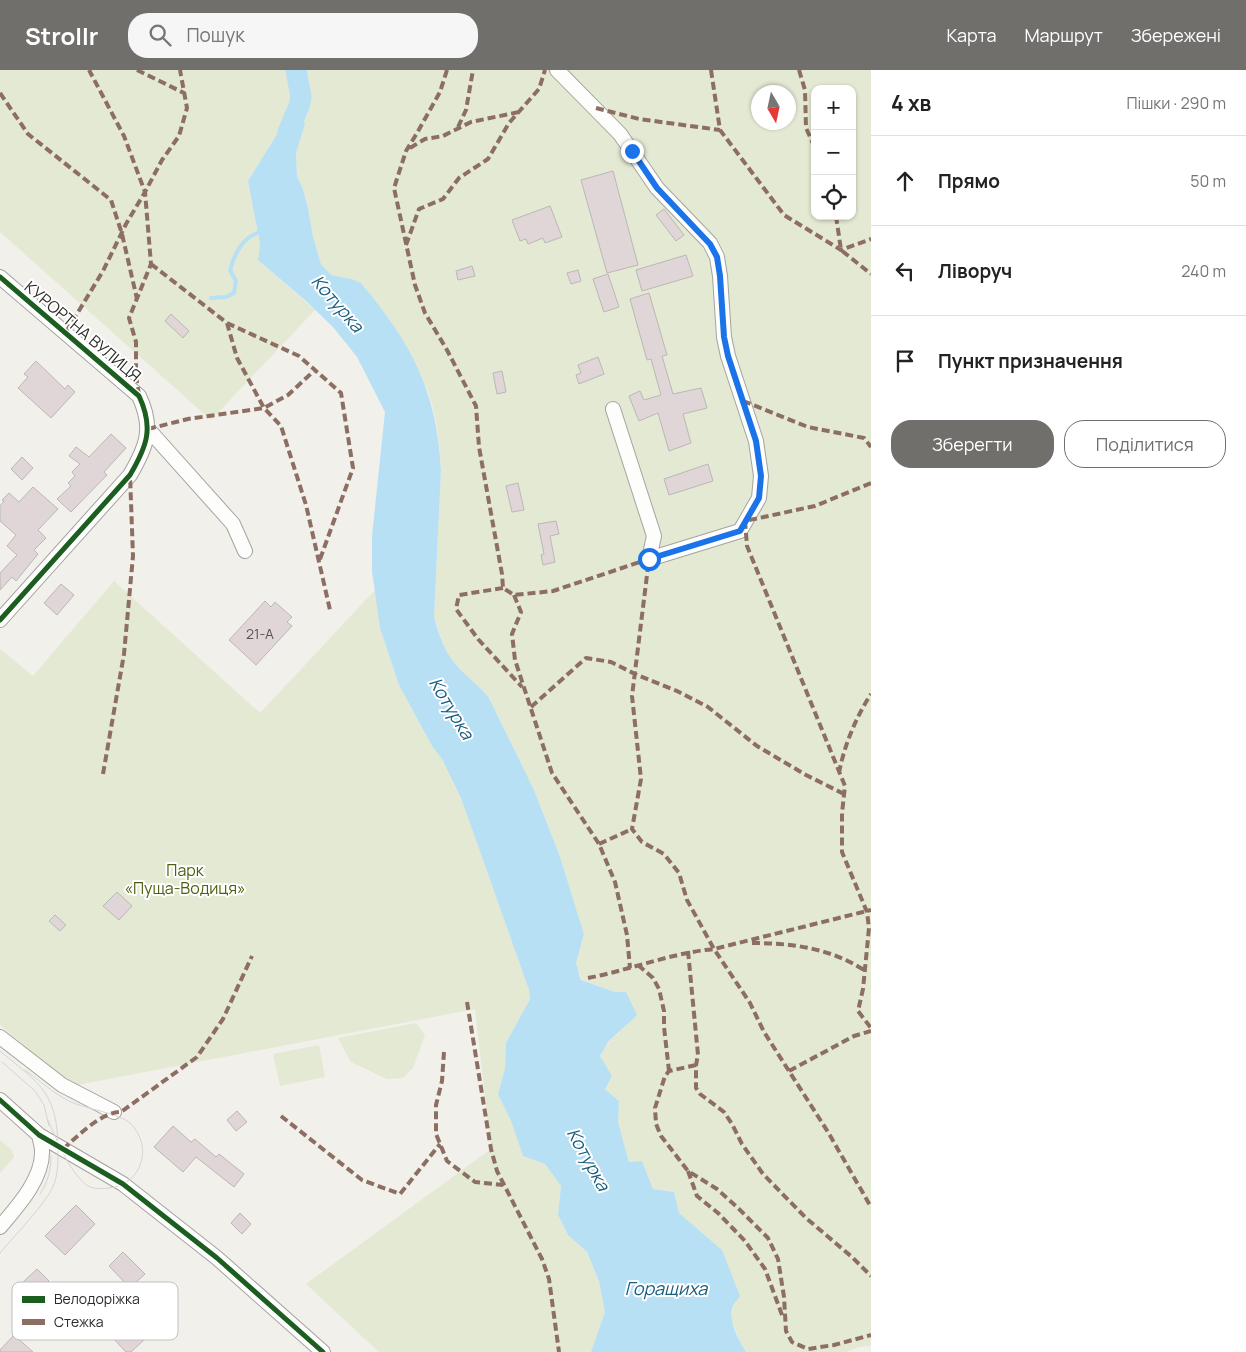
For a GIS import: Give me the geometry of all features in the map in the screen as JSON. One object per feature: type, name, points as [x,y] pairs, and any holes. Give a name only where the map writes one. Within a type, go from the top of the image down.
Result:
[{"type":"street","points":[[557,70],[620,134],[657,188],[710,244],[717,257],[726,346],[756,441],[761,476],[759,498],[740,531],[649,559],[654,536],[613,409]]},
{"type":"street","name":"КУРОРТНА ВУЛИЦЯ","points":[[0,277],[139,396],[145,408],[148,429]]},
{"type":"street","points":[[148,429],[233,524],[245,551]]},
{"type":"street","points":[[0,620],[130,475],[143,453],[148,429]]},
{"type":"street","points":[[0,1036],[62,1085],[114,1112]]},
{"type":"street","points":[[0,1100],[39,1135],[123,1184],[217,1258],[323,1352]]},
{"type":"street","points":[[0,1227],[25,1197],[40,1168],[42,1152],[39,1135]]},
{"type":"green space","points":[[0,70],[871,70],[871,1346],[859,1347],[846,1352],[746,1352],[741,1345],[731,1318],[733,1307],[722,1250],[679,1213],[674,1192],[653,1189],[642,1161],[629,1162],[618,1122],[619,1101],[605,1089],[601,1064],[601,1058],[606,1046],[620,1032],[626,992],[615,992],[582,980],[576,963],[584,934],[559,854],[534,790],[489,698],[453,662],[441,637],[434,617],[441,470],[438,432],[432,403],[423,379],[408,350],[391,322],[361,283],[352,279],[331,275],[321,264],[303,189],[297,176],[296,153],[305,124],[299,106],[292,110],[248,181],[260,244],[258,260],[315,310],[211,420],[0,232]]},
{"type":"green space","name":"Парк «Пуща-Водиця»","points":[[114,581],[260,713],[376,589],[380,628],[399,685],[432,746],[442,759],[461,798],[529,990],[530,999],[506,1043],[505,1068],[498,1094],[511,1121],[523,1156],[545,1164],[561,1186],[558,1215],[568,1235],[587,1252],[599,1281],[605,1312],[591,1352],[379,1352],[306,1284],[491,1149],[475,1009],[72,1086],[0,1025],[0,649],[33,676]]},
{"type":"green space","points":[[416,1023],[425,1035],[413,1068],[403,1078],[387,1079],[351,1062],[338,1038]]},
{"type":"green space","points":[[319,1045],[325,1077],[280,1086],[273,1054]]},
{"type":"green space","points":[[0,1140],[12,1150],[14,1157],[0,1173]]},
{"type":"water","name":"Горащиха","points":[[299,106],[305,124],[296,153],[297,176],[303,189],[321,264],[331,275],[352,279],[361,283],[379,305],[407,347],[418,369],[434,415],[441,470],[434,617],[440,637],[453,662],[489,698],[534,790],[559,854],[584,934],[576,963],[581,980],[615,992],[626,992],[637,1015],[608,1042],[600,1056],[612,1076],[605,1089],[619,1101],[618,1122],[629,1162],[642,1161],[653,1189],[674,1192],[679,1213],[722,1250],[740,1296],[733,1306],[732,1317],[737,1336],[746,1352],[591,1352],[605,1312],[599,1281],[587,1252],[568,1235],[558,1215],[561,1186],[545,1164],[523,1156],[511,1121],[498,1094],[505,1068],[506,1043],[530,999],[529,990],[461,798],[442,759],[432,746],[399,685],[380,628],[372,571],[372,536],[385,412],[357,357],[333,327],[258,260],[260,244],[248,181],[292,110]]},
{"type":"building","points":[[613,171],[638,265],[607,273],[581,180]]},
{"type":"building","points":[[550,206],[562,237],[545,243],[543,238],[528,244],[526,239],[520,241],[512,220]]},
{"type":"building","points":[[664,209],[684,235],[676,241],[656,215]]},
{"type":"building","points":[[686,255],[693,276],[642,291],[636,270]]},
{"type":"building","points":[[472,266],[475,276],[458,280],[456,271]]},
{"type":"building","points":[[578,270],[581,281],[571,284],[567,273]]},
{"type":"building","points":[[608,274],[619,307],[604,312],[593,279]]},
{"type":"building","points":[[649,293],[667,355],[662,356],[673,394],[701,388],[707,408],[683,414],[691,443],[669,451],[658,413],[639,421],[629,396],[640,391],[644,400],[661,395],[651,359],[647,360],[630,299]]},
{"type":"building","points":[[171,314],[189,331],[183,338],[165,321]]},
{"type":"building","points":[[598,357],[604,374],[579,384],[576,375],[581,373],[578,365]]},
{"type":"building","points":[[36,361],[65,389],[68,385],[75,392],[51,418],[18,388],[28,377],[24,374]]},
{"type":"building","points":[[502,371],[506,392],[497,394],[493,373]]},
{"type":"building","points":[[111,434],[126,448],[104,472],[107,475],[71,512],[57,499],[71,486],[68,483],[75,476],[72,472],[80,464],[69,456],[76,447],[89,457]]},
{"type":"building","points":[[22,457],[33,468],[22,480],[11,469]]},
{"type":"building","points":[[708,464],[713,481],[669,495],[664,479]]},
{"type":"building","points":[[518,483],[524,510],[512,512],[506,486]]},
{"type":"building","points":[[33,487],[58,509],[38,530],[46,538],[34,550],[38,554],[16,581],[12,577],[0,590],[0,573],[17,555],[7,546],[16,535],[0,521],[0,506],[4,501],[2,500],[9,493],[19,502]]},
{"type":"building","points":[[556,521],[559,534],[550,536],[555,562],[543,565],[541,555],[544,554],[538,524]]},
{"type":"building","points":[[61,584],[74,595],[57,615],[44,603]]},
{"type":"building","points":[[265,601],[271,607],[275,602],[292,617],[287,622],[292,626],[256,665],[229,640]]},
{"type":"building","points":[[117,892],[132,906],[119,920],[103,906]]},
{"type":"building","points":[[55,915],[66,925],[60,931],[49,921]]},
{"type":"building","points":[[237,1111],[247,1122],[236,1131],[227,1120]]},
{"type":"building","points":[[173,1126],[191,1142],[195,1139],[216,1157],[219,1154],[244,1174],[234,1187],[196,1157],[183,1172],[154,1147]]},
{"type":"building","points":[[76,1205],[95,1224],[65,1255],[45,1236]]},
{"type":"building","points":[[240,1213],[251,1224],[242,1234],[231,1223]]},
{"type":"building","points":[[123,1252],[145,1274],[136,1282],[124,1282],[109,1266]]},
{"type":"building","points":[[37,1269],[49,1281],[48,1282],[23,1282]]},
{"type":"building","points":[[12,1337],[12,1340],[20,1340],[33,1352],[0,1352]]},
{"type":"building","points":[[115,1340],[144,1340],[131,1352],[126,1352]]},
{"type":"waterway","name":"Котурка","points":[[288,132],[301,97],[296,70]]},
{"type":"waterway","points":[[211,298],[226,297],[234,293],[236,281],[230,270],[234,257],[249,237],[261,232]]},
{"type":"tram line","points":[[0,1051],[36,1082],[44,1092],[55,1116],[58,1151],[57,1173],[52,1189],[38,1209],[0,1253]]},
{"type":"tram line","points":[[2,1062],[35,1091],[44,1105],[49,1126]]},
{"type":"tram line","points":[[25,1070],[69,1101],[118,1117],[130,1123],[137,1132],[141,1142],[143,1153],[141,1163],[130,1180],[120,1185],[105,1189],[90,1187],[83,1182],[70,1166],[48,1120]]},
{"type":"tram line","points":[[40,1194],[48,1176],[51,1156]]},
{"type":"marked path","points":[[66,332],[103,271],[126,224],[145,192],[124,136],[89,70]]},
{"type":"marked path","points":[[137,70],[184,93]]},
{"type":"marked path","points":[[139,395],[136,376],[136,342],[129,318],[151,264],[145,192],[162,160],[179,136],[187,108],[180,70]]},
{"type":"marked path","points":[[447,70],[440,92],[406,151],[394,188],[415,285],[425,313],[476,406],[479,447],[503,588],[514,595],[553,591],[649,559],[632,696],[641,779],[632,829],[642,842],[664,854],[679,873],[687,900],[714,949],[750,1003],[764,1032],[828,1132],[871,1207]]},
{"type":"marked path","points":[[458,127],[466,110],[473,70]]},
{"type":"marked path","points":[[406,245],[419,209],[443,199],[459,178],[488,159],[509,123],[539,89],[545,70]]},
{"type":"marked path","points":[[711,70],[720,130],[784,215],[841,250],[871,239]]},
{"type":"marked path","points":[[799,70],[805,90],[806,128],[811,139]]},
{"type":"marked path","points":[[0,93],[28,134],[111,200],[122,234],[137,299]]},
{"type":"marked path","points":[[596,108],[639,119],[720,130]]},
{"type":"marked path","points":[[410,148],[425,139],[443,136],[471,122],[519,112]]},
{"type":"marked path","points":[[837,220],[841,250],[871,274]]},
{"type":"marked path","points":[[151,264],[227,323],[237,358],[264,408],[281,426],[306,505],[330,610]]},
{"type":"marked path","points":[[227,323],[299,356],[341,393],[353,468],[319,562]]},
{"type":"marked path","points":[[148,429],[188,419],[264,408],[288,395],[315,370]]},
{"type":"marked path","points":[[743,401],[808,427],[864,438],[871,447]]},
{"type":"marked path","points":[[103,774],[124,654],[133,556],[130,475]]},
{"type":"marked path","points":[[871,483],[815,506],[745,521],[747,546],[845,786],[842,813],[842,852],[867,912],[869,928],[863,989],[858,1011],[871,1028]]},
{"type":"marked path","points":[[503,588],[459,595],[456,609],[478,639],[522,687]]},
{"type":"marked path","points":[[514,595],[521,612],[512,634],[515,660],[552,773],[599,844],[615,882],[627,935],[630,968]]},
{"type":"marked path","points":[[531,707],[586,658],[611,662],[708,707],[757,746],[806,775],[844,794]]},
{"type":"marked path","points":[[839,773],[851,732],[871,694]]},
{"type":"marked path","points":[[599,844],[632,829]]},
{"type":"marked path","points":[[588,978],[871,910]]},
{"type":"marked path","points":[[752,943],[810,948],[838,956],[864,970]]},
{"type":"marked path","points":[[688,951],[698,1055],[696,1088],[700,1094],[724,1112],[742,1144],[763,1174],[806,1218],[852,1257],[871,1276]]},
{"type":"marked path","points":[[63,1149],[98,1120],[113,1113],[121,1112],[197,1057],[223,1019],[252,956]]},
{"type":"marked path","points":[[638,965],[653,978],[659,989],[664,1011],[669,1071]]},
{"type":"marked path","points":[[467,1002],[491,1149],[497,1171],[542,1259],[549,1279],[559,1352]]},
{"type":"marked path","points":[[789,1071],[854,1036],[871,1031]]},
{"type":"marked path","points":[[444,1052],[442,1081],[436,1105],[436,1134],[447,1161],[475,1182],[503,1185]]},
{"type":"marked path","points":[[696,1065],[669,1071],[665,1076],[655,1108],[656,1124],[661,1136],[688,1171],[717,1189],[768,1238],[778,1259],[784,1297],[786,1331],[792,1342],[808,1349],[834,1345],[871,1335]]},
{"type":"marked path","points":[[281,1116],[362,1180],[400,1194],[440,1144]]},
{"type":"marked path","points":[[688,1171],[697,1196],[718,1213],[745,1241],[765,1269],[782,1315]]},
{"type":"cycle path","points":[[0,277],[139,396],[144,407],[147,427],[141,455],[130,475],[0,620]]},
{"type":"cycle path","points":[[0,1100],[39,1135],[123,1184],[217,1258],[323,1352]]},
{"type":"route","points":[[632,151],[657,188],[710,244],[717,257],[724,337],[728,356],[756,441],[761,476],[759,498],[740,531],[649,559]]}]
